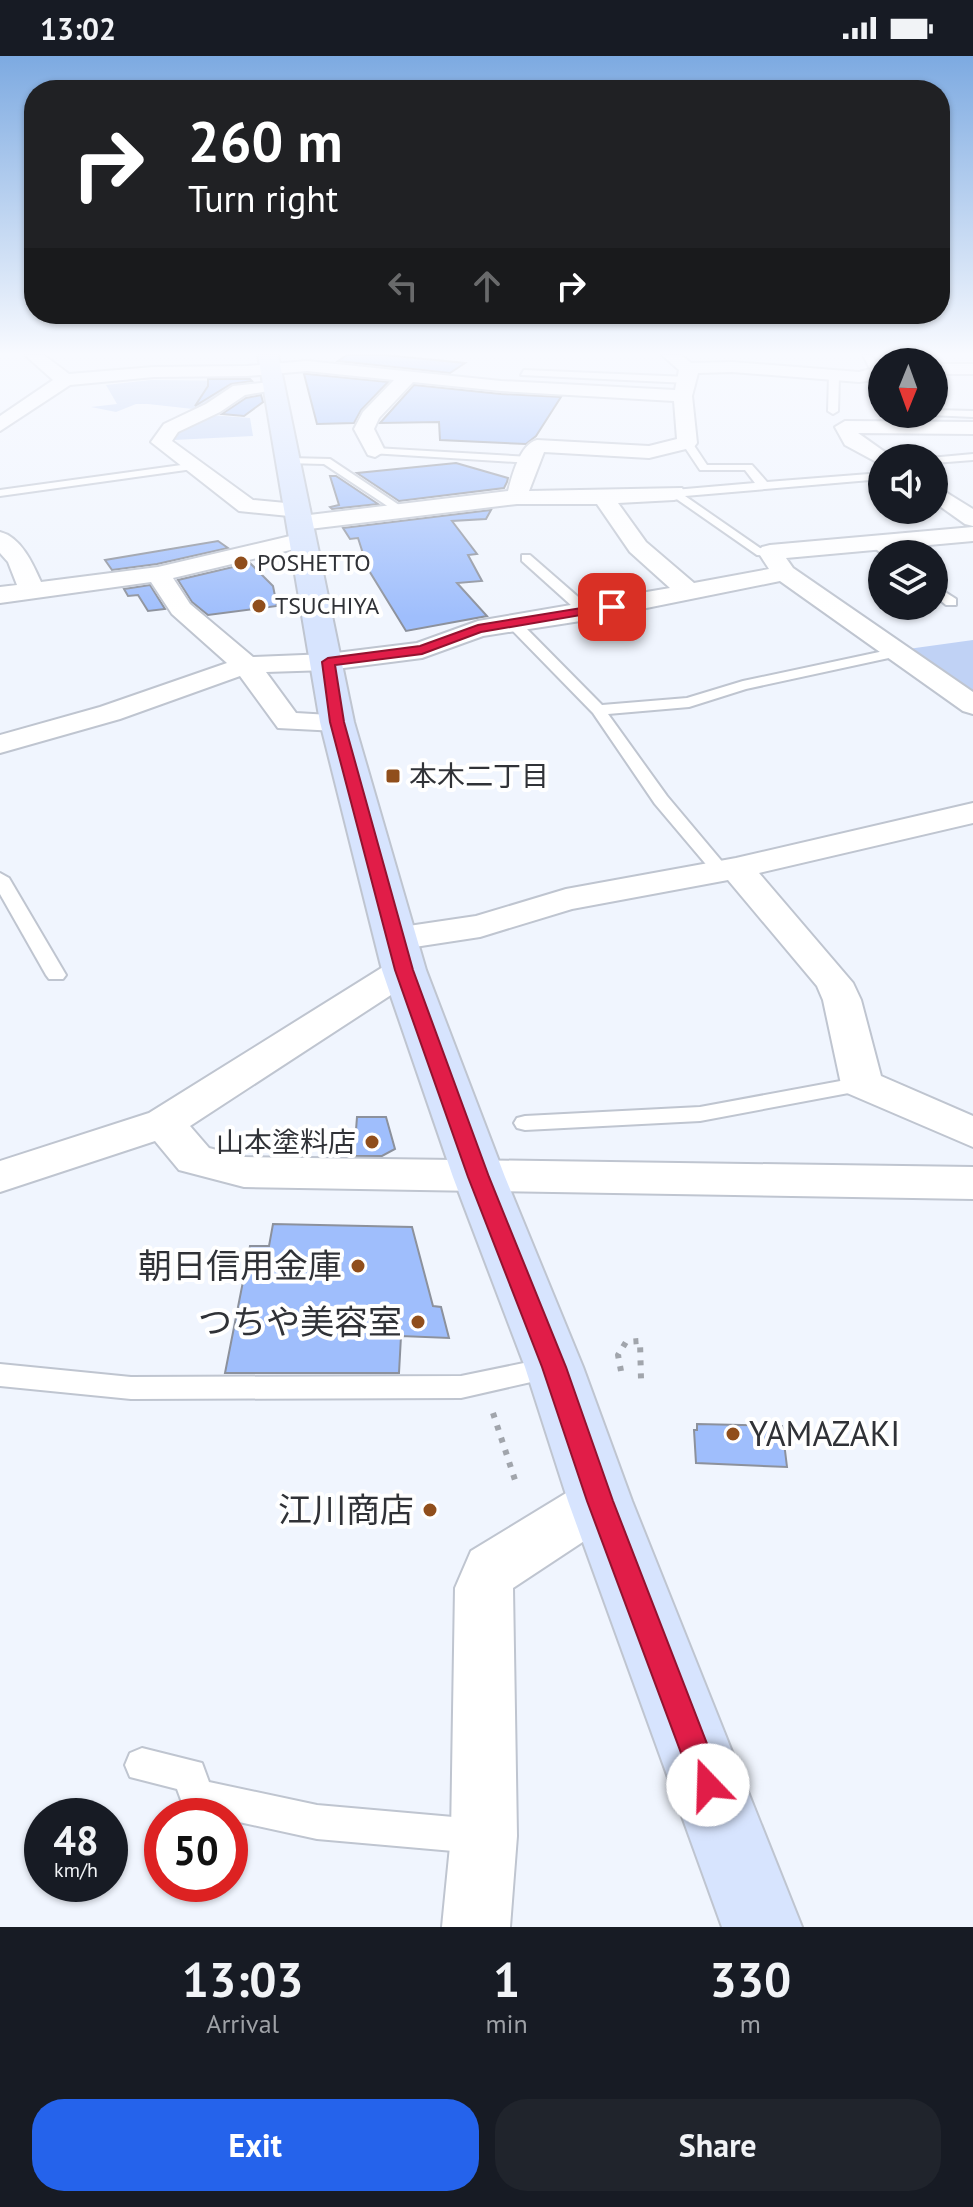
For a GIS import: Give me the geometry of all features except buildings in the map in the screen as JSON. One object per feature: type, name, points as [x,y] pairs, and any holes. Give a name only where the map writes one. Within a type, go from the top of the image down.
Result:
[{"type":"main road","points":[[287,442],[337,722],[399,955],[479,1177],[554,1367],[600,1501],[762,1927]]},
{"type":"street","points":[[161,442],[247,506],[301,524]]},
{"type":"street","points":[[371,442],[375,451]]},
{"type":"street","points":[[517,497],[537,446],[649,452],[687,443]]},
{"type":"street","points":[[0,595],[158,574],[301,524],[399,509],[517,497],[603,498],[674,493]]},
{"type":"street","points":[[603,498],[638,547],[687,590]]},
{"type":"street","points":[[948,502],[973,519]]},
{"type":"street","points":[[934,540],[973,534]]},
{"type":"street","points":[[0,539],[19,560],[32,591]]},
{"type":"street","points":[[0,744],[110,713],[246,665],[328,662],[422,650],[478,629],[587,612],[687,590],[777,563],[868,550]]},
{"type":"street","points":[[777,563],[973,705]]},
{"type":"street","points":[[158,574],[181,609],[246,665],[288,722],[337,722]]},
{"type":"street","points":[[0,1177],[164,1123],[399,955],[566,900],[728,870],[973,813]]},
{"type":"street","points":[[728,870],[834,983],[842,1000],[862,1084],[973,1133]]},
{"type":"street","points":[[164,1123],[194,1159],[244,1172],[973,1183]]},
{"type":"street","points":[[476,1927],[484,1836],[484,1588],[491,1569],[600,1501]]},
{"type":"lane","points":[[687,443],[704,468],[748,467],[763,485]]},
{"type":"lane","points":[[375,451],[530,460]]},
{"type":"lane","points":[[948,459],[973,457]]},
{"type":"lane","points":[[289,461],[326,461],[399,509]]},
{"type":"lane","points":[[0,493],[196,466]]},
{"type":"lane","points":[[674,493],[868,477]]},
{"type":"lane","points":[[674,493],[777,563]]},
{"type":"lane","points":[[526,558],[587,612]]},
{"type":"lane","points":[[513,623],[598,710],[661,800],[728,870]]},
{"type":"lane","points":[[598,710],[689,702],[743,685],[898,652]]},
{"type":"lane","points":[[0,878],[56,975]]},
{"type":"lane","points":[[525,1123],[700,1114],[862,1084]]},
{"type":"lane","points":[[0,1375],[131,1388],[461,1387],[554,1367]]},
{"type":"lane","points":[[142,1765],[190,1775],[196,1796],[317,1822],[484,1836]]},
{"type":"path","points":[[621,1371],[618,1355],[626,1342],[640,1341],[641,1379]]},
{"type":"path","points":[[489,1400],[515,1480]]},
{"type":"shaded area","points":[[973,640],[973,693],[908,649]]},
{"type":"place","name":"POSHETTO","points":[[241,563]]},
{"type":"place","name":"TSUCHIYA","points":[[259,606]]},
{"type":"place","name":"本木二丁目","points":[[393,776]]},
{"type":"place","name":"山本塗料店","points":[[372,1142]]},
{"type":"place","name":"朝日信用金庫","points":[[358,1266]]},
{"type":"place","name":"つちや美容室","points":[[418,1322]]},
{"type":"place","name":"YAMAZAKI","points":[[733,1434]]},
{"type":"place","name":"江川商店","points":[[430,1510]]},
{"type":"route","points":[[612,607],[478,629],[422,650],[328,662],[337,722],[404,970],[708,1785]]}]
